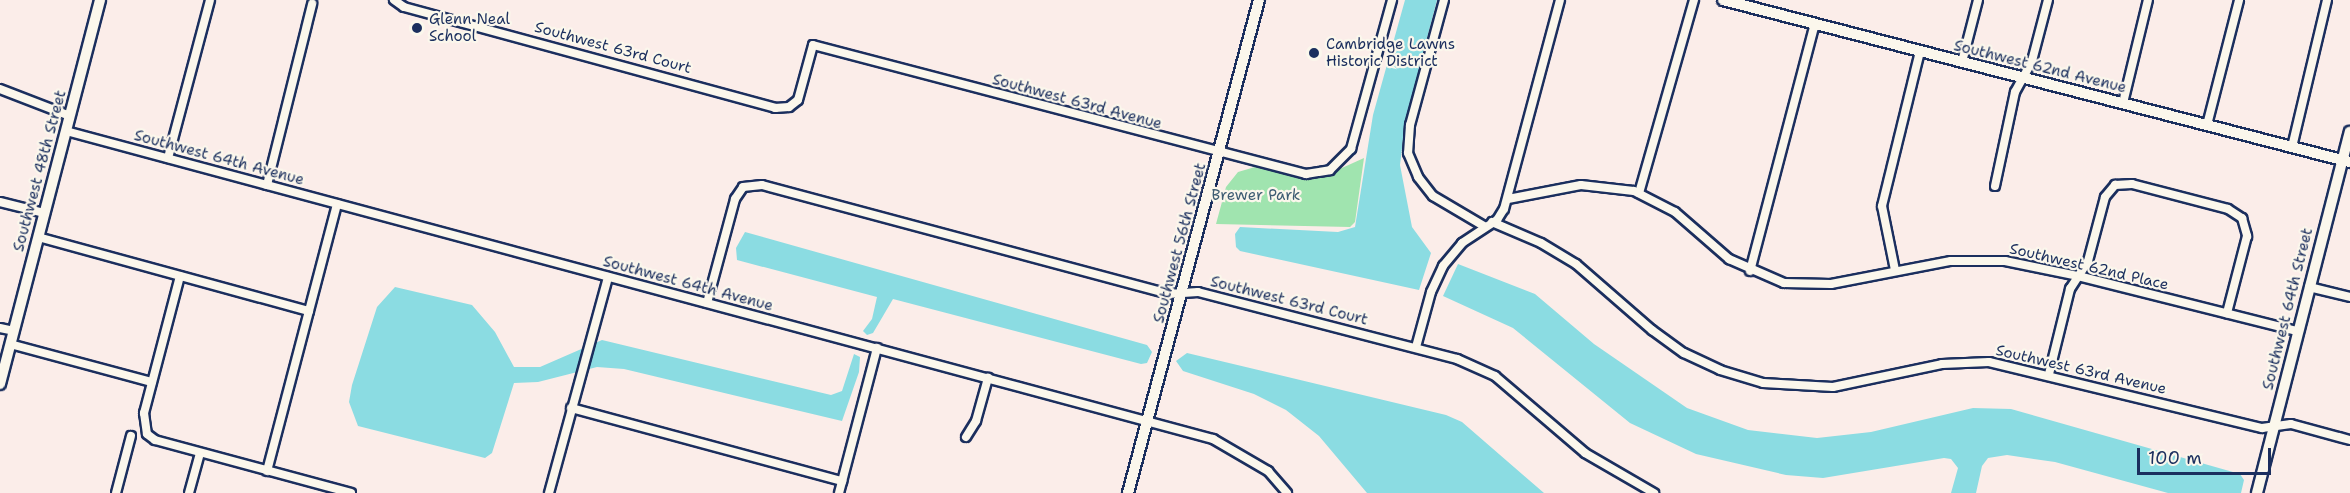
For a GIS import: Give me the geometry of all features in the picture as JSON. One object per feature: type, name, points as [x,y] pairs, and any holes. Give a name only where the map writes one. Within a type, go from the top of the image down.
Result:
[{"type":"street","name":"Southwest 48th Street","points":[[0,384],[100,0]]},
{"type":"street","points":[[168,158],[210,0]]},
{"type":"street","name":"Southwest 63rd Court","points":[[394,0],[404,7],[764,105],[791,107],[798,100],[813,45]]},
{"type":"street","name":"Southwest 56th Street","points":[[1128,493],[1259,0]]},
{"type":"street","name":"Southwest 63rd Avenue","points":[[813,45],[1296,174],[1318,173],[1334,168],[1353,144],[1392,0]]},
{"type":"street","name":"Southwest 63rd Avenue","points":[[1444,0],[1410,125],[1408,153],[1418,177],[1434,196],[1488,224],[1567,258],[1667,342],[1735,376],[1776,386],[1833,387],[1914,369],[1972,362],[2049,374],[2262,428],[2292,424],[2350,440]]},
{"type":"street","points":[[1416,347],[1439,273],[1457,248],[1501,216],[1508,199],[1560,0]]},
{"type":"street","points":[[1639,193],[1694,0]]},
{"type":"street","name":"Southwest 62nd Avenue","points":[[1723,0],[2346,161]]},
{"type":"street","points":[[1962,62],[1978,0]]},
{"type":"street","points":[[1995,186],[2002,141],[2023,78],[2032,61],[2048,0]]},
{"type":"street","points":[[2122,103],[2148,0]]},
{"type":"street","points":[[2207,125],[2239,0]]},
{"type":"street","points":[[2292,147],[2327,0]]},
{"type":"street","points":[[267,185],[312,4]]},
{"type":"street","points":[[1750,271],[1815,24]]},
{"type":"street","points":[[1895,270],[1882,206],[1920,51]]},
{"type":"street","points":[[0,88],[70,116]]},
{"type":"street","name":"Southwest 64th Avenue","points":[[66,131],[1148,421],[1232,447],[1268,471],[1286,493]]},
{"type":"street","name":"Southwest 64th Street","points":[[2257,493],[2309,287],[2346,161],[2350,132]]},
{"type":"street","name":"Southwest 62nd Place","points":[[1508,199],[1581,184],[1639,193],[1675,212],[1717,250],[1750,271],[1779,282],[1815,285],[1895,270],[1974,259],[2019,263],[2297,332]]},
{"type":"street","points":[[2049,374],[2070,289],[2088,261],[2103,202],[2113,186],[2132,184],[2217,206],[2235,212],[2244,222],[2246,242],[2227,313]]},
{"type":"street","name":"Southwest 63rd Court","points":[[707,303],[731,210],[742,189],[762,185],[1168,294],[1198,292],[1416,347],[1469,363],[1495,376],[1585,453],[1654,493]]},
{"type":"street","points":[[0,202],[44,213]]},
{"type":"street","points":[[267,471],[337,204]]},
{"type":"street","points":[[38,237],[309,311]]},
{"type":"street","points":[[180,276],[153,382],[145,429],[155,440],[351,493]]},
{"type":"street","points":[[549,493],[608,277]]},
{"type":"street","points":[[2309,287],[2350,297]]},
{"type":"street","points":[[0,328],[14,331]]},
{"type":"street","points":[[10,344],[153,382]]},
{"type":"street","points":[[839,493],[877,348]]},
{"type":"street","points":[[966,437],[976,421],[988,378]]},
{"type":"street","points":[[571,408],[842,481]]},
{"type":"street","points":[[116,493],[131,436]]},
{"type":"street","points":[[189,493],[200,453]]},
{"type":"green space","name":"Brewer Park","points":[[1364,158],[1355,222],[1350,227],[1216,224],[1226,187],[1238,172],[1255,167],[1297,177],[1322,177]]},
{"type":"water","points":[[1405,0],[1437,0],[1405,123],[1400,165],[1412,227],[1431,253],[1419,290],[1240,251],[1236,247],[1235,234],[1240,227],[1338,232],[1355,227],[1373,115]]},
{"type":"water","points":[[745,232],[1147,345],[1152,352],[1147,363],[1141,364],[893,299],[873,333],[867,335],[863,331],[872,319],[877,297],[737,260],[736,248]]},
{"type":"water","points":[[1458,264],[1535,294],[1594,344],[1687,408],[1748,430],[1817,438],[1871,432],[1973,408],[2011,409],[2240,474],[2244,480],[2241,493],[2168,493],[2055,462],[2007,455],[1988,458],[1982,466],[1976,493],[1951,493],[1958,468],[1951,459],[1944,458],[1823,478],[1786,475],[1696,454],[1630,423],[1513,328],[1443,296]]},
{"type":"water","points":[[395,287],[472,305],[495,332],[514,367],[540,367],[602,340],[831,395],[842,391],[854,354],[860,357],[859,372],[842,421],[624,369],[597,367],[538,382],[514,383],[492,453],[485,458],[358,426],[349,402],[352,385],[377,307]]},
{"type":"water","points":[[1187,353],[1446,415],[1462,422],[1544,493],[1367,493],[1319,436],[1286,410],[1254,394],[1183,371],[1176,361]]},
{"type":"place","name":"Glenn Neal School","points":[[417,28]]},
{"type":"place","name":"Cambridge Lawns Historic District","points":[[1314,53]]}]
